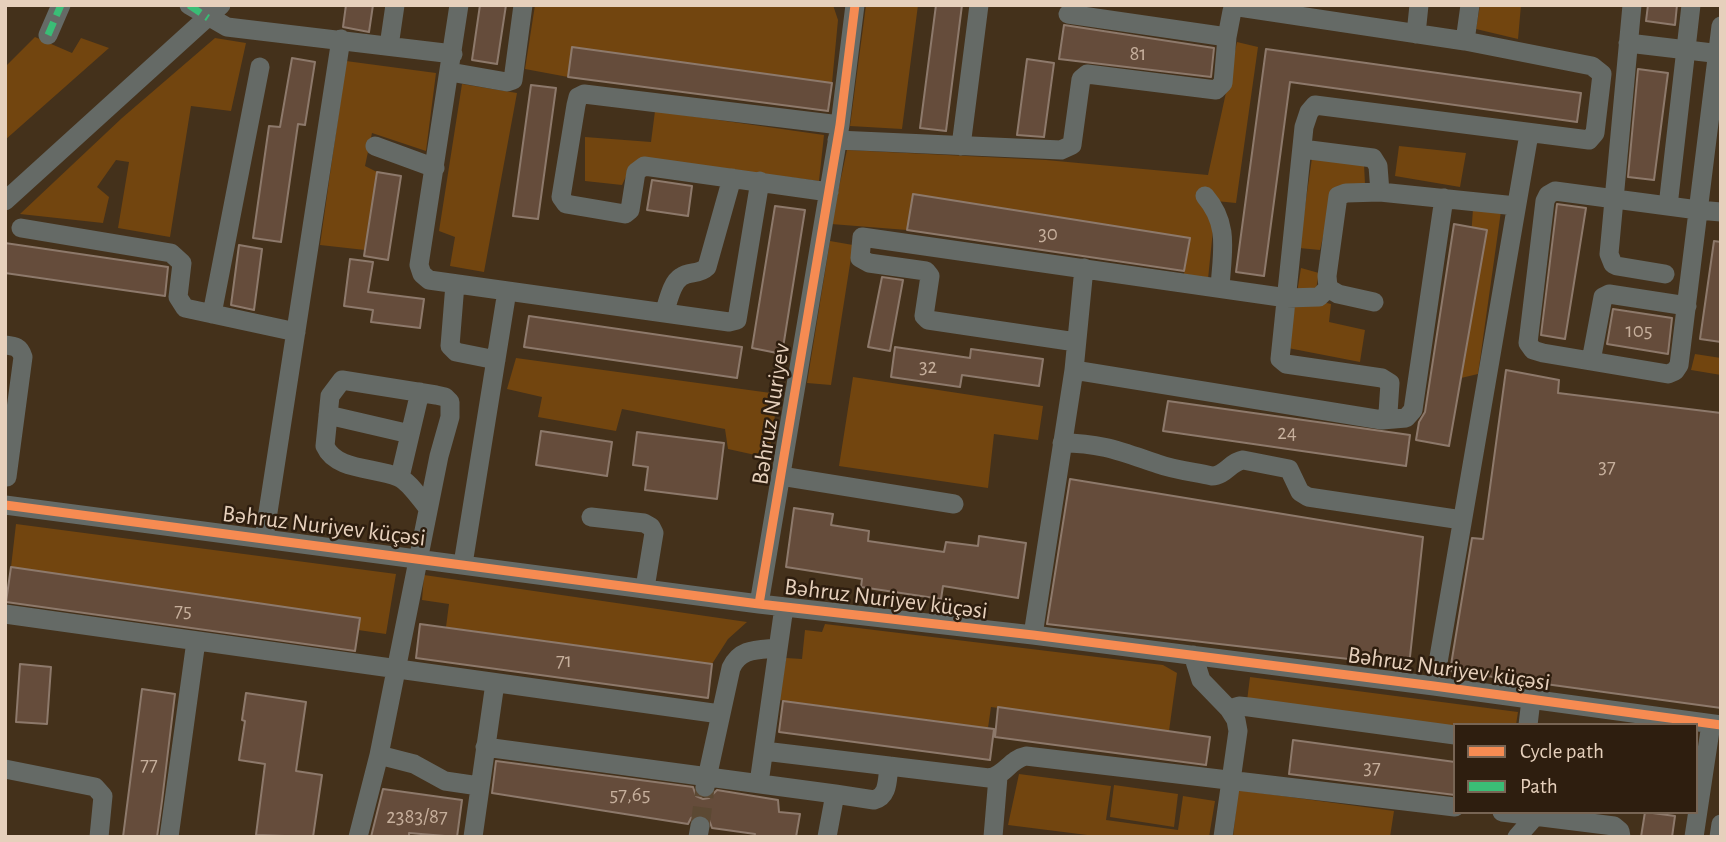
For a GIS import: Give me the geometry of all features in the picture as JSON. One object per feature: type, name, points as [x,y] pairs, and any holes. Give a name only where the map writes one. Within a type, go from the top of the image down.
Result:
[{"type":"street","points":[[48,35],[61,5]]},
{"type":"street","points":[[189,5],[214,11],[227,27],[389,46],[507,82],[513,80],[523,5]]},
{"type":"street","points":[[389,46],[395,5]]},
{"type":"street","points":[[459,5],[419,265],[422,274],[429,280],[729,323],[737,320],[760,181]]},
{"type":"street","points":[[961,146],[979,5]]},
{"type":"street","points":[[1416,34],[1419,5]]},
{"type":"street","points":[[1465,41],[1470,5]]},
{"type":"street","points":[[1632,5],[1609,254],[1613,264],[1618,267],[1665,274]]},
{"type":"street","points":[[1668,206],[1691,5]]},
{"type":"street","name":"Bəhruz Nuriyev","points":[[759,604],[839,133],[855,6]]},
{"type":"street","points":[[828,192],[644,166],[636,172],[631,210],[625,214],[566,204],[561,197],[578,97],[584,94],[839,133],[961,146],[1061,150],[1072,145],[1081,79],[1087,74],[1216,90],[1223,83],[1232,11],[1239,7],[1465,41],[1592,66],[1602,74],[1595,133],[1589,140],[1315,105],[1308,112],[1280,359],[1286,363],[1381,378],[1390,383],[1388,413],[1382,420]]},
{"type":"street","points":[[5,201],[214,11]]},
{"type":"street","points":[[1068,15],[1227,37]]},
{"type":"street","points":[[1721,26],[1719,54],[1698,210],[1679,365],[1675,371],[1668,374],[1543,353],[1533,350],[1528,343],[1548,194],[1555,191],[1698,210],[1721,212]]},
{"type":"street","points":[[264,538],[341,39]]},
{"type":"street","points":[[1628,43],[1719,54]]},
{"type":"street","points":[[212,314],[260,67]]},
{"type":"street","points":[[1434,686],[1529,134]]},
{"type":"street","points":[[375,146],[435,168]]},
{"type":"street","points":[[1302,149],[1373,158],[1378,166],[1380,192]]},
{"type":"street","points":[[664,313],[676,282],[682,275],[702,272],[707,267],[732,177]]},
{"type":"street","points":[[1076,342],[928,320],[924,316],[930,276],[926,271],[870,263],[860,258],[862,237],[1287,298],[1319,297],[1328,288],[1327,276],[1338,196],[1346,193],[1380,192],[1516,206]]},
{"type":"street","points":[[1205,196],[1216,209],[1223,231],[1220,288]]},
{"type":"street","points":[[1074,369],[1382,420],[1406,418],[1413,411],[1444,198]]},
{"type":"street","points":[[21,228],[171,253],[182,263],[178,297],[186,308],[296,332]]},
{"type":"street","points":[[1033,635],[1074,369],[1084,268]]},
{"type":"street","points":[[455,284],[450,346],[456,352],[496,360]]},
{"type":"street","points":[[1328,288],[1338,294],[1374,302]]},
{"type":"street","points":[[463,564],[507,291]]},
{"type":"street","points":[[1591,361],[1603,297],[1609,294],[1687,306]]},
{"type":"street","points":[[5,345],[16,346],[23,356],[7,477]]},
{"type":"street","points":[[358,837],[379,755],[428,508],[450,417],[450,402],[445,397],[342,380],[330,396],[325,446],[333,458],[400,477],[428,508]]},
{"type":"street","points":[[400,477],[420,392]]},
{"type":"street","points":[[328,415],[411,434]]},
{"type":"street","points":[[1062,443],[1088,443],[1111,448],[1212,477],[1219,476],[1237,461],[1243,460],[1278,466],[1289,469],[1300,492],[1308,497],[1462,520]]},
{"type":"street","points":[[780,476],[954,504]]},
{"type":"street","name":"Bəhruz Nuriyev küçəsi","points":[[6,510],[264,538],[759,604],[1193,655],[1716,724]]},
{"type":"street","points":[[591,516],[644,523],[650,527],[654,533],[645,588]]},
{"type":"street","points":[[759,783],[784,607]]},
{"type":"street","points":[[5,614],[720,714]]},
{"type":"street","points":[[169,837],[196,641]]},
{"type":"street","points":[[705,782],[734,660],[746,651],[778,648]]},
{"type":"street","points":[[1193,655],[1201,680],[1236,720],[1238,731],[1223,837]]},
{"type":"street","points":[[474,837],[495,683]]},
{"type":"street","points":[[1528,723],[1531,700]]},
{"type":"street","points":[[1228,709],[1249,707],[1453,735]]},
{"type":"street","points":[[1694,837],[1716,724]]},
{"type":"street","points":[[485,747],[705,782],[759,783],[874,800],[885,793],[889,766]]},
{"type":"street","points":[[764,751],[999,777]]},
{"type":"street","points":[[379,755],[414,764],[445,781],[479,786]]},
{"type":"street","points":[[993,837],[999,777],[1017,758],[1026,756],[1453,807]]},
{"type":"street","points":[[5,769],[95,787],[103,796],[99,837]]},
{"type":"street","points":[[827,837],[835,794]]},
{"type":"street","points":[[1517,837],[1538,814],[1614,827],[1620,831],[1621,837]]},
{"type":"street","points":[[1719,837],[1721,824]]},
{"type":"shaded area","points":[[535,5],[833,5],[838,20],[832,83],[572,48],[568,77],[525,69]]},
{"type":"shaded area","points":[[866,5],[918,5],[902,129],[850,126]]},
{"type":"shaded area","points":[[1480,5],[1521,5],[1518,39],[1476,29]]},
{"type":"shaded area","points":[[35,37],[72,53],[81,38],[109,48],[5,140],[5,67]]},
{"type":"shaded area","points":[[215,38],[246,43],[231,111],[191,106],[170,237],[118,228],[129,162],[116,160],[97,187],[109,197],[103,223],[20,214],[122,118]]},
{"type":"shaded area","points":[[1237,42],[1258,47],[1236,203],[1216,201],[1208,279],[1184,274],[1190,239],[913,194],[907,230],[831,224],[847,150],[1046,160],[1208,175]]},
{"type":"shaded area","points":[[346,61],[436,73],[426,151],[372,133],[365,166],[377,172],[365,250],[320,245]]},
{"type":"shaded area","points":[[462,84],[517,93],[484,272],[450,266],[455,237],[439,231]]},
{"type":"shaded area","points":[[655,111],[824,135],[819,181],[640,159],[631,166],[622,185],[585,181],[585,137],[651,142]]},
{"type":"shaded area","points":[[1399,146],[1466,153],[1460,187],[1395,176]]},
{"type":"shaded area","points":[[1312,158],[1364,164],[1365,184],[1334,188],[1320,250],[1299,248]]},
{"type":"shaded area","points":[[1473,209],[1501,211],[1478,374],[1461,378]]},
{"type":"shaded area","points":[[830,241],[853,245],[831,385],[807,383]]},
{"type":"shaded area","points":[[1301,268],[1319,273],[1314,300],[1331,304],[1329,322],[1365,330],[1360,362],[1288,348]]},
{"type":"shaded area","points":[[1695,354],[1721,358],[1721,375],[1691,370]]},
{"type":"shaded area","points":[[516,358],[778,394],[769,458],[728,449],[725,429],[622,409],[616,431],[538,417],[542,397],[507,389]]},
{"type":"shaded area","points":[[853,377],[1043,406],[1038,440],[994,434],[988,488],[839,466]]},
{"type":"shaded area","points":[[16,524],[396,574],[386,634],[358,630],[360,618],[11,567]]},
{"type":"shaded area","points":[[424,575],[747,622],[728,639],[712,664],[446,627],[449,604],[422,600]]},
{"type":"shaded area","points":[[825,624],[1163,665],[1177,673],[1169,731],[991,707],[988,728],[779,700],[786,658],[802,659],[805,630],[822,632]]},
{"type":"shaded area","points":[[1250,677],[1518,712],[1516,723],[1453,723],[1453,732],[1247,701]]},
{"type":"shaded area","points":[[1019,774],[1111,786],[1106,820],[1178,830],[1183,796],[1215,801],[1209,837],[1103,837],[1008,825]]},
{"type":"shaded area","points":[[1114,785],[1178,794],[1174,827],[1110,817]]},
{"type":"shaded area","points":[[1238,790],[1394,811],[1390,837],[1233,837]]},
{"type":"building","points":[[346,5],[373,5],[369,32],[343,27]]},
{"type":"building","points":[[480,5],[506,5],[497,64],[472,60]]},
{"type":"building","points":[[936,5],[962,5],[946,131],[920,128]]},
{"type":"building","points":[[1648,5],[1677,5],[1675,25],[1646,21]]},
{"type":"building","points":[[1064,25],[1214,48],[1211,77],[1059,59]]},
{"type":"building","points":[[572,47],[832,83],[828,111],[568,77]]},
{"type":"building","points":[[1266,49],[1581,93],[1577,122],[1290,82],[1264,276],[1236,272]]},
{"type":"building","points":[[292,58],[315,62],[305,125],[298,124],[281,242],[253,238],[269,126],[280,127]]},
{"type":"building","points":[[1027,59],[1054,63],[1044,137],[1017,135]]},
{"type":"building","points":[[1638,69],[1668,73],[1654,180],[1628,177]]},
{"type":"building","points":[[531,85],[556,88],[538,219],[513,216]]},
{"type":"building","points":[[377,172],[401,176],[388,260],[364,256]]},
{"type":"building","points":[[652,180],[692,186],[688,216],[647,210]]},
{"type":"building","points":[[913,194],[1190,238],[1184,271],[907,230]]},
{"type":"building","points":[[1557,204],[1586,208],[1565,339],[1541,335]]},
{"type":"building","points":[[775,206],[805,210],[782,354],[752,348]]},
{"type":"building","points":[[1454,224],[1487,230],[1449,446],[1416,440],[1419,422],[1425,412]]},
{"type":"building","points":[[1714,241],[1721,242],[1721,342],[1700,339]]},
{"type":"building","points":[[5,243],[168,267],[165,296],[5,273]]},
{"type":"building","points":[[239,245],[262,249],[254,310],[231,305]]},
{"type":"building","points":[[350,259],[373,262],[368,292],[424,299],[420,328],[371,322],[373,310],[344,306]]},
{"type":"building","points":[[882,277],[903,280],[890,351],[868,347]]},
{"type":"building","points":[[1613,309],[1672,318],[1668,354],[1607,344]]},
{"type":"building","points":[[529,316],[742,347],[737,378],[524,347]]},
{"type":"building","points":[[895,347],[970,358],[971,349],[1043,359],[1039,386],[962,375],[960,387],[891,377]]},
{"type":"building","points":[[1506,370],[1559,380],[1558,393],[1721,413],[1721,708],[1450,671],[1472,538],[1483,539]]},
{"type":"building","points":[[1168,401],[1410,435],[1406,466],[1163,431]]},
{"type":"building","points":[[541,431],[612,442],[607,476],[536,465]]},
{"type":"building","points":[[637,432],[724,443],[717,499],[645,490],[648,467],[633,465]]},
{"type":"building","points":[[1070,479],[1423,537],[1409,666],[1047,624]]},
{"type":"building","points":[[794,508],[833,514],[831,525],[869,531],[868,541],[944,552],[946,542],[978,546],[979,536],[1026,543],[1018,598],[943,586],[941,599],[861,587],[862,579],[786,567]]},
{"type":"building","points":[[11,567],[360,618],[355,651],[6,602]]},
{"type":"building","points":[[420,624],[712,664],[708,698],[416,658]]},
{"type":"building","points":[[20,664],[51,667],[47,724],[16,722]]},
{"type":"building","points":[[142,689],[175,694],[162,801],[157,837],[123,837]]},
{"type":"building","points":[[246,693],[306,702],[296,771],[322,775],[313,837],[256,835],[265,764],[239,760]]},
{"type":"building","points":[[783,701],[994,729],[990,760],[779,732]]},
{"type":"building","points":[[998,707],[1210,737],[1206,765],[995,737]]},
{"type":"building","points":[[1293,740],[1453,762],[1453,795],[1289,774]]},
{"type":"building","points":[[496,761],[693,787],[696,796],[703,799],[709,798],[717,790],[778,800],[779,812],[800,814],[796,837],[754,837],[755,834],[712,828],[708,817],[702,814],[691,818],[688,824],[492,793]]},
{"type":"building","points":[[383,789],[462,800],[457,837],[409,833],[409,837],[371,837]]},
{"type":"building","points":[[1645,814],[1675,816],[1672,837],[1641,837]]},
{"type":"tunnel","points":[[700,826],[705,788]]},
{"type":"marked path","points":[[48,35],[61,5]]},
{"type":"marked path","points":[[189,5],[208,18]]},
{"type":"cycle path","points":[[759,604],[840,125],[855,5]]},
{"type":"cycle path","points":[[5,505],[759,604],[1033,635],[1721,725]]}]
